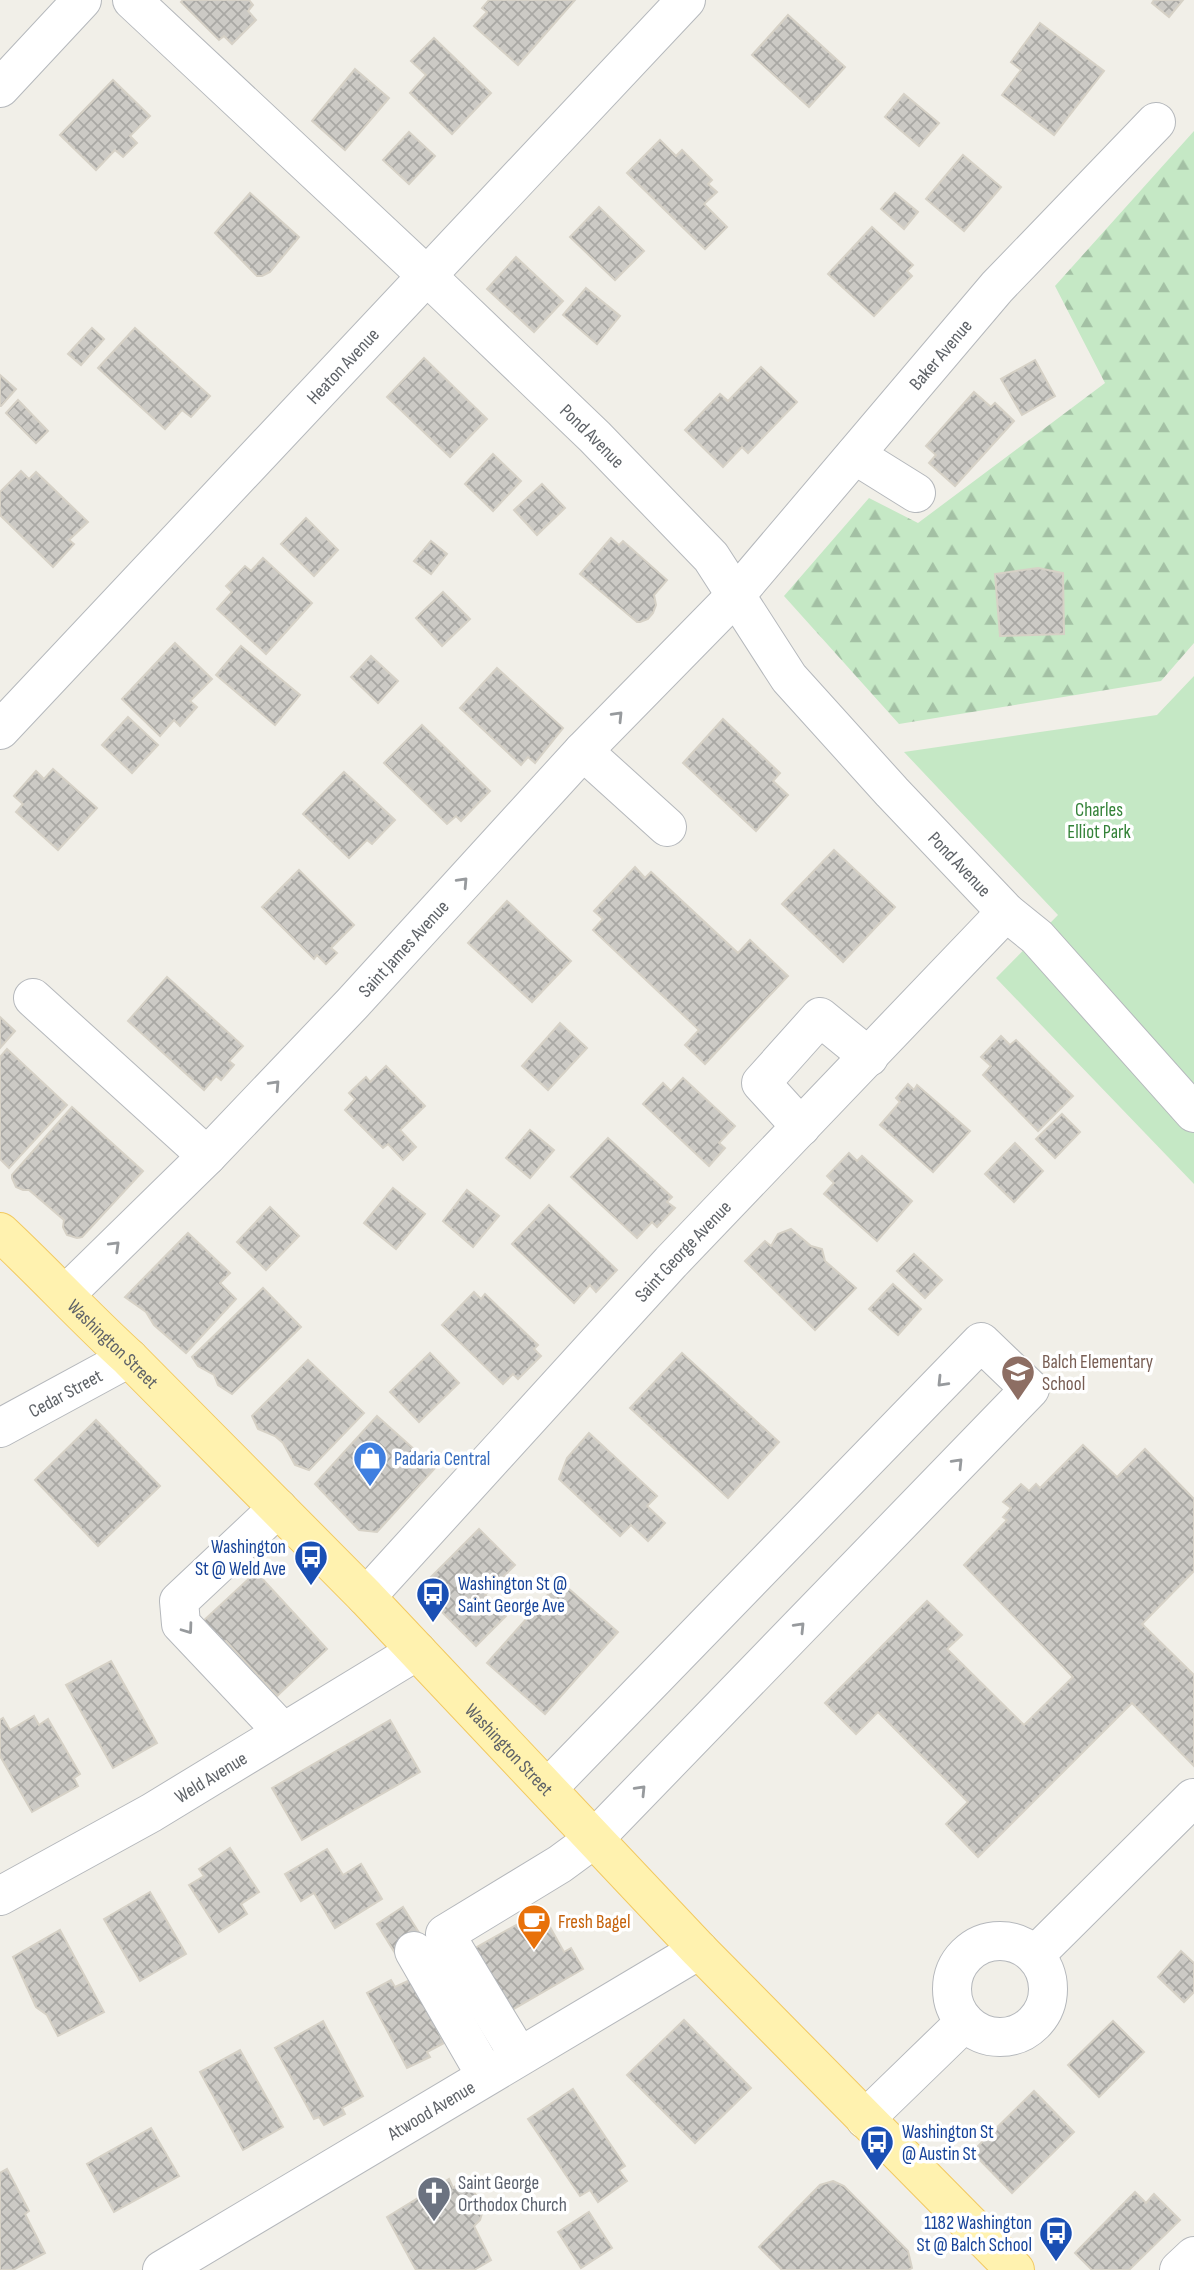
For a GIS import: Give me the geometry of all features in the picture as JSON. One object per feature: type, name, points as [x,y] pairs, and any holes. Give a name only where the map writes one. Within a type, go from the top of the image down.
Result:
[{"type":"main road","name":"Washington Street","points":[[0,1232],[66,1294],[94,1326],[366,1597],[699,1950],[865,2119],[999,2266]]},
{"type":"street","points":[[0,88],[82,0]]},
{"type":"street","name":"Pond Avenue","points":[[132,0],[595,437],[711,557],[789,678],[1006,912],[1037,937],[1194,1113]]},
{"type":"street","name":"Heaton Avenue","points":[[0,730],[686,0]]},
{"type":"street","name":"Baker Avenue","points":[[735,596],[997,287],[1156,122]]},
{"type":"street","points":[[855,455],[916,493]]},
{"type":"street","name":"Saint James Avenue","points":[[66,1294],[207,1156],[361,994],[583,751],[735,596]]},
{"type":"street","points":[[583,751],[667,827]]},
{"type":"street","name":"Saint George Avenue","points":[[366,1597],[671,1262],[1006,912]]},
{"type":"street","points":[[33,998],[207,1156]]},
{"type":"street","points":[[801,1127],[761,1083],[820,1017],[869,1057]]},
{"type":"street","points":[[519,2056],[445,1934],[560,1864],[594,1839],[1030,1390],[981,1342],[548,1788]]},
{"type":"street","name":"Cedar Street","points":[[0,1428],[129,1358]]},
{"type":"street","points":[[278,1508],[179,1601],[181,1624],[283,1732]]},
{"type":"street","name":"Weld Avenue","points":[[0,1896],[151,1813],[417,1651]]},
{"type":"street","points":[[1035,1955],[1193,1798]]},
{"type":"street","points":[[988,1941],[1006,1941],[1022,1945],[1035,1955],[1045,1969],[1049,1986],[1047,2002],[1040,2018],[1027,2029],[1011,2036],[995,2037],[979,2032],[965,2022],[956,2009],[951,1992],[953,1975],[961,1960],[973,1948],[988,1941]]},
{"type":"street","name":"Atwood Avenue","points":[[162,2270],[699,1950]]},
{"type":"street","points":[[414,1951],[486,2076]]},
{"type":"street","points":[[865,2119],[965,2022]]},
{"type":"street","points":[[1179,2270],[1194,2256]]},
{"type":"green space","points":[[1194,131],[1194,643],[1161,681],[899,724],[784,596],[869,498],[918,523],[1105,383],[1055,286]]},
{"type":"green space","name":"Charles Elliot Park","points":[[1194,676],[1194,1184],[996,978],[1058,915],[904,752],[1157,715]]},
{"type":"building","points":[[249,0],[253,5],[248,11],[256,20],[232,44],[224,36],[219,40],[181,2]]},
{"type":"building","points":[[489,0],[575,0],[518,65],[474,26],[487,12],[482,8]]},
{"type":"building","points":[[1154,0],[1183,0],[1169,17],[1152,3]]},
{"type":"building","points":[[788,15],[845,67],[809,107],[752,55]]},
{"type":"building","points":[[1040,23],[1104,71],[1054,135],[1002,95],[1021,70],[1011,62]]},
{"type":"building","points":[[434,38],[491,93],[452,134],[410,93],[426,75],[411,61]]},
{"type":"building","points":[[355,69],[389,98],[345,150],[312,121]]},
{"type":"building","points":[[113,80],[150,116],[130,136],[137,143],[123,157],[115,150],[96,170],[60,135]]},
{"type":"building","points":[[904,94],[939,123],[919,146],[885,117]]},
{"type":"building","points":[[409,132],[435,156],[409,184],[383,160]]},
{"type":"building","points":[[660,140],[676,156],[682,150],[712,180],[708,184],[717,192],[704,204],[727,227],[705,249],[627,173]]},
{"type":"building","points":[[963,155],[1001,187],[964,231],[926,199]]},
{"type":"building","points":[[250,193],[299,237],[270,272],[262,276],[257,276],[215,233]]},
{"type":"building","points":[[895,193],[918,212],[904,229],[881,209]]},
{"type":"building","points":[[599,207],[644,251],[615,280],[570,237]]},
{"type":"building","points":[[872,227],[913,265],[907,271],[912,276],[874,316],[828,274]]},
{"type":"building","points":[[516,257],[563,301],[534,332],[487,289]]},
{"type":"building","points":[[586,288],[620,316],[597,344],[563,315]]},
{"type":"building","points":[[92,328],[104,339],[81,365],[68,354]]},
{"type":"building","points":[[135,328],[210,396],[191,417],[182,410],[165,429],[98,368]]},
{"type":"building","points":[[424,358],[487,419],[450,457],[387,397]]},
{"type":"building","points":[[1035,360],[1055,396],[1022,415],[1001,379]]},
{"type":"building","points":[[761,367],[797,402],[748,453],[742,447],[723,467],[685,430],[720,394],[728,401]]},
{"type":"building","points":[[0,375],[16,389],[1,406],[0,406]]},
{"type":"building","points":[[974,392],[991,407],[995,403],[1014,421],[955,486],[929,463],[936,455],[926,446]]},
{"type":"building","points":[[18,400],[48,431],[36,443],[6,413]]},
{"type":"building","points":[[493,454],[521,481],[493,511],[465,484]]},
{"type":"building","points":[[21,471],[29,479],[36,472],[88,522],[69,540],[74,544],[53,567],[0,515],[0,492]]},
{"type":"building","points":[[542,484],[565,508],[537,535],[514,510]]},
{"type":"building","points":[[306,518],[338,550],[314,576],[281,544]]},
{"type":"building","points":[[611,538],[619,545],[623,541],[667,580],[654,595],[656,605],[648,619],[637,622],[580,574]]},
{"type":"building","points":[[431,541],[447,554],[431,574],[414,561]]},
{"type":"building","points":[[263,558],[312,603],[266,654],[217,609],[232,592],[226,586],[245,566],[251,571]]},
{"type":"building","points":[[1038,568],[1063,573],[1064,634],[1000,636],[995,574]]},
{"type":"building","points":[[443,592],[470,619],[442,646],[416,618]]},
{"type":"building","points":[[175,643],[212,679],[190,701],[197,707],[180,726],[174,720],[160,736],[122,699]]},
{"type":"building","points":[[241,646],[300,695],[275,725],[216,675]]},
{"type":"building","points":[[371,656],[398,681],[378,703],[351,677]]},
{"type":"building","points":[[497,668],[563,728],[535,763],[528,757],[521,765],[460,708]]},
{"type":"building","points":[[128,717],[158,745],[132,773],[102,745]]},
{"type":"building","points":[[723,719],[780,773],[773,781],[788,795],[756,831],[683,763]]},
{"type":"building","points":[[422,725],[490,791],[461,821],[456,816],[447,824],[384,763]]},
{"type":"building","points":[[53,769],[97,808],[58,850],[16,812],[23,804],[14,796],[36,771],[44,779]]},
{"type":"building","points":[[344,772],[395,820],[372,844],[367,840],[349,858],[303,814]]},
{"type":"building","points":[[834,850],[895,907],[843,962],[782,904]]},
{"type":"building","points":[[635,867],[645,878],[651,872],[738,953],[750,940],[788,976],[705,1064],[685,1045],[699,1030],[593,930],[603,919],[594,911]]},
{"type":"building","points":[[299,870],[354,925],[331,948],[337,953],[326,964],[317,955],[314,959],[262,907]]},
{"type":"building","points":[[507,901],[571,961],[532,1002],[468,943]]},
{"type":"building","points":[[167,977],[243,1046],[229,1061],[234,1065],[221,1080],[216,1076],[204,1090],[128,1021]]},
{"type":"building","points":[[0,1017],[15,1031],[0,1048]]},
{"type":"building","points":[[560,1023],[587,1048],[548,1090],[522,1066]]},
{"type":"building","points":[[1001,1036],[1010,1045],[1016,1040],[1073,1096],[1038,1131],[983,1075],[991,1066],[981,1057]]},
{"type":"building","points":[[7,1049],[67,1105],[9,1168],[0,1159],[0,1057]]},
{"type":"building","points":[[386,1066],[425,1106],[400,1130],[416,1147],[403,1160],[388,1144],[383,1148],[345,1110],[355,1099],[349,1093],[366,1077],[370,1082]]},
{"type":"building","points":[[683,1078],[735,1126],[719,1143],[725,1148],[709,1166],[643,1104],[663,1083],[671,1091]]},
{"type":"building","points":[[908,1084],[914,1090],[917,1085],[970,1131],[933,1172],[880,1125],[900,1102],[896,1098]]},
{"type":"building","points":[[72,1107],[143,1171],[82,1237],[77,1238],[67,1235],[63,1227],[64,1220],[29,1190],[16,1187],[12,1178]]},
{"type":"building","points":[[1062,1114],[1080,1132],[1055,1158],[1036,1139]]},
{"type":"building","points":[[530,1130],[554,1150],[530,1178],[506,1158]]},
{"type":"building","points":[[608,1138],[672,1197],[667,1202],[675,1208],[657,1227],[652,1222],[637,1238],[571,1177]]},
{"type":"building","points":[[1015,1143],[1043,1171],[1014,1202],[985,1174]]},
{"type":"building","points":[[849,1153],[857,1161],[862,1156],[912,1201],[877,1241],[824,1194],[834,1183],[827,1176]]},
{"type":"building","points":[[393,1188],[425,1214],[396,1249],[364,1223]]},
{"type":"building","points":[[467,1190],[499,1216],[473,1247],[443,1221]]},
{"type":"building","points":[[549,1205],[617,1270],[596,1292],[590,1285],[574,1303],[512,1244]]},
{"type":"building","points":[[270,1207],[299,1236],[266,1270],[237,1242]]},
{"type":"building","points":[[791,1229],[811,1246],[822,1249],[825,1261],[856,1288],[815,1330],[745,1261],[765,1241],[771,1246],[778,1234]]},
{"type":"building","points":[[188,1233],[230,1273],[220,1283],[236,1299],[186,1353],[154,1325],[146,1312],[125,1297]]},
{"type":"building","points":[[914,1254],[942,1280],[925,1298],[897,1271]]},
{"type":"building","points":[[893,1284],[921,1309],[898,1335],[869,1309]]},
{"type":"building","points":[[263,1288],[301,1327],[232,1394],[218,1385],[214,1375],[198,1366],[192,1357]]},
{"type":"building","points":[[474,1292],[481,1299],[485,1294],[538,1345],[534,1349],[541,1356],[518,1379],[513,1374],[503,1384],[442,1325]]},
{"type":"building","points":[[430,1353],[459,1383],[419,1422],[390,1392]]},
{"type":"building","points":[[682,1353],[779,1442],[728,1498],[630,1408]]},
{"type":"building","points":[[308,1360],[364,1413],[309,1470],[295,1465],[283,1443],[275,1436],[258,1429],[252,1416]]},
{"type":"building","points":[[377,1416],[435,1468],[377,1532],[359,1530],[315,1484]]},
{"type":"building","points":[[96,1420],[160,1486],[98,1546],[35,1480]]},
{"type":"building","points":[[589,1433],[657,1496],[647,1506],[665,1523],[648,1541],[631,1525],[620,1536],[559,1479],[567,1458]]},
{"type":"building","points":[[1083,1445],[1117,1477],[1145,1449],[1194,1499],[1194,1571],[1142,1624],[1194,1675],[1194,1766],[1132,1703],[978,1857],[946,1824],[968,1802],[878,1712],[856,1734],[825,1703],[927,1601],[962,1635],[947,1649],[1024,1725],[1073,1677],[964,1565],[1007,1520],[1003,1517],[1011,1508],[1003,1502],[1021,1484],[1029,1491],[1036,1484],[1040,1488]]},
{"type":"building","points":[[479,1529],[515,1565],[485,1595],[506,1616],[476,1646],[419,1589]]},
{"type":"building","points":[[256,1572],[327,1649],[277,1696],[226,1641],[222,1645],[201,1623]]},
{"type":"building","points":[[560,1581],[618,1632],[545,1714],[487,1663]]},
{"type":"building","points":[[111,1661],[157,1743],[113,1768],[66,1685]]},
{"type":"building","points":[[34,1716],[39,1725],[48,1719],[80,1774],[74,1778],[78,1786],[32,1812],[0,1756],[0,1720],[3,1718],[10,1730]]},
{"type":"building","points":[[390,1720],[420,1772],[302,1840],[272,1788]]},
{"type":"building","points":[[230,1848],[259,1892],[241,1904],[247,1914],[219,1932],[189,1885],[204,1876],[199,1869]]},
{"type":"building","points":[[327,1849],[343,1875],[361,1864],[382,1899],[335,1928],[314,1893],[301,1901],[285,1874]]},
{"type":"building","points":[[150,1892],[186,1954],[140,1981],[104,1919]]},
{"type":"building","points":[[403,1907],[421,1936],[395,1953],[377,1924]]},
{"type":"building","points":[[541,1911],[564,1952],[571,1948],[583,1969],[505,2014],[470,1951]]},
{"type":"building","points":[[60,1930],[104,2012],[58,2036],[47,2015],[36,2007],[13,1957]]},
{"type":"building","points":[[1181,1951],[1194,1963],[1194,1992],[1184,2002],[1158,1977]]},
{"type":"building","points":[[412,1979],[444,2043],[427,2052],[430,2057],[407,2068],[367,1993],[391,1980],[395,1987]]},
{"type":"building","points":[[684,2020],[751,2088],[695,2143],[627,2075]]},
{"type":"building","points":[[323,2021],[363,2096],[342,2108],[345,2114],[324,2125],[319,2117],[314,2119],[275,2048]]},
{"type":"building","points":[[1113,2021],[1144,2052],[1099,2097],[1068,2065]]},
{"type":"building","points":[[240,2050],[283,2127],[243,2150],[200,2072]]},
{"type":"building","points":[[573,2089],[625,2166],[619,2170],[627,2181],[598,2202],[590,2190],[580,2196],[528,2119]]},
{"type":"building","points":[[1034,2091],[1074,2132],[1012,2193],[972,2152]]},
{"type":"building","points":[[151,2128],[179,2176],[114,2212],[87,2164]]},
{"type":"building","points":[[7,2169],[29,2211],[25,2214],[45,2253],[13,2270],[0,2270],[0,2173]]},
{"type":"building","name":"Saint George Orthodox Church","points":[[449,2179],[453,2188],[462,2181],[469,2181],[483,2210],[480,2220],[474,2226],[491,2260],[474,2270],[416,2270],[387,2217]]},
{"type":"building","points":[[833,2181],[844,2186],[908,2251],[912,2268],[782,2270],[759,2247],[820,2185]]},
{"type":"building","points":[[1135,2192],[1146,2203],[1154,2194],[1180,2220],[1129,2270],[1092,2270],[1075,2253]]},
{"type":"building","points":[[589,2212],[612,2248],[581,2268],[558,2232]]},
{"type":"place","name":"Balch Elementary School","points":[[1018,1402]]},
{"type":"place","name":"Padaria Central","points":[[370,1488]]},
{"type":"place","name":"Washington St @ Weld Ave","points":[[311,1587]]},
{"type":"place","name":"Washington St @ Saint George Ave","points":[[433,1624]]},
{"type":"place","name":"Fresh Bagel","points":[[534,1951]]},
{"type":"place","name":"Washington St @ Austin St","points":[[877,2172]]},
{"type":"place","name":"Saint George Orthodox Church","points":[[434,2223]]},
{"type":"place","name":"1182 Washington St @ Balch School","points":[[1056,2263]]}]
